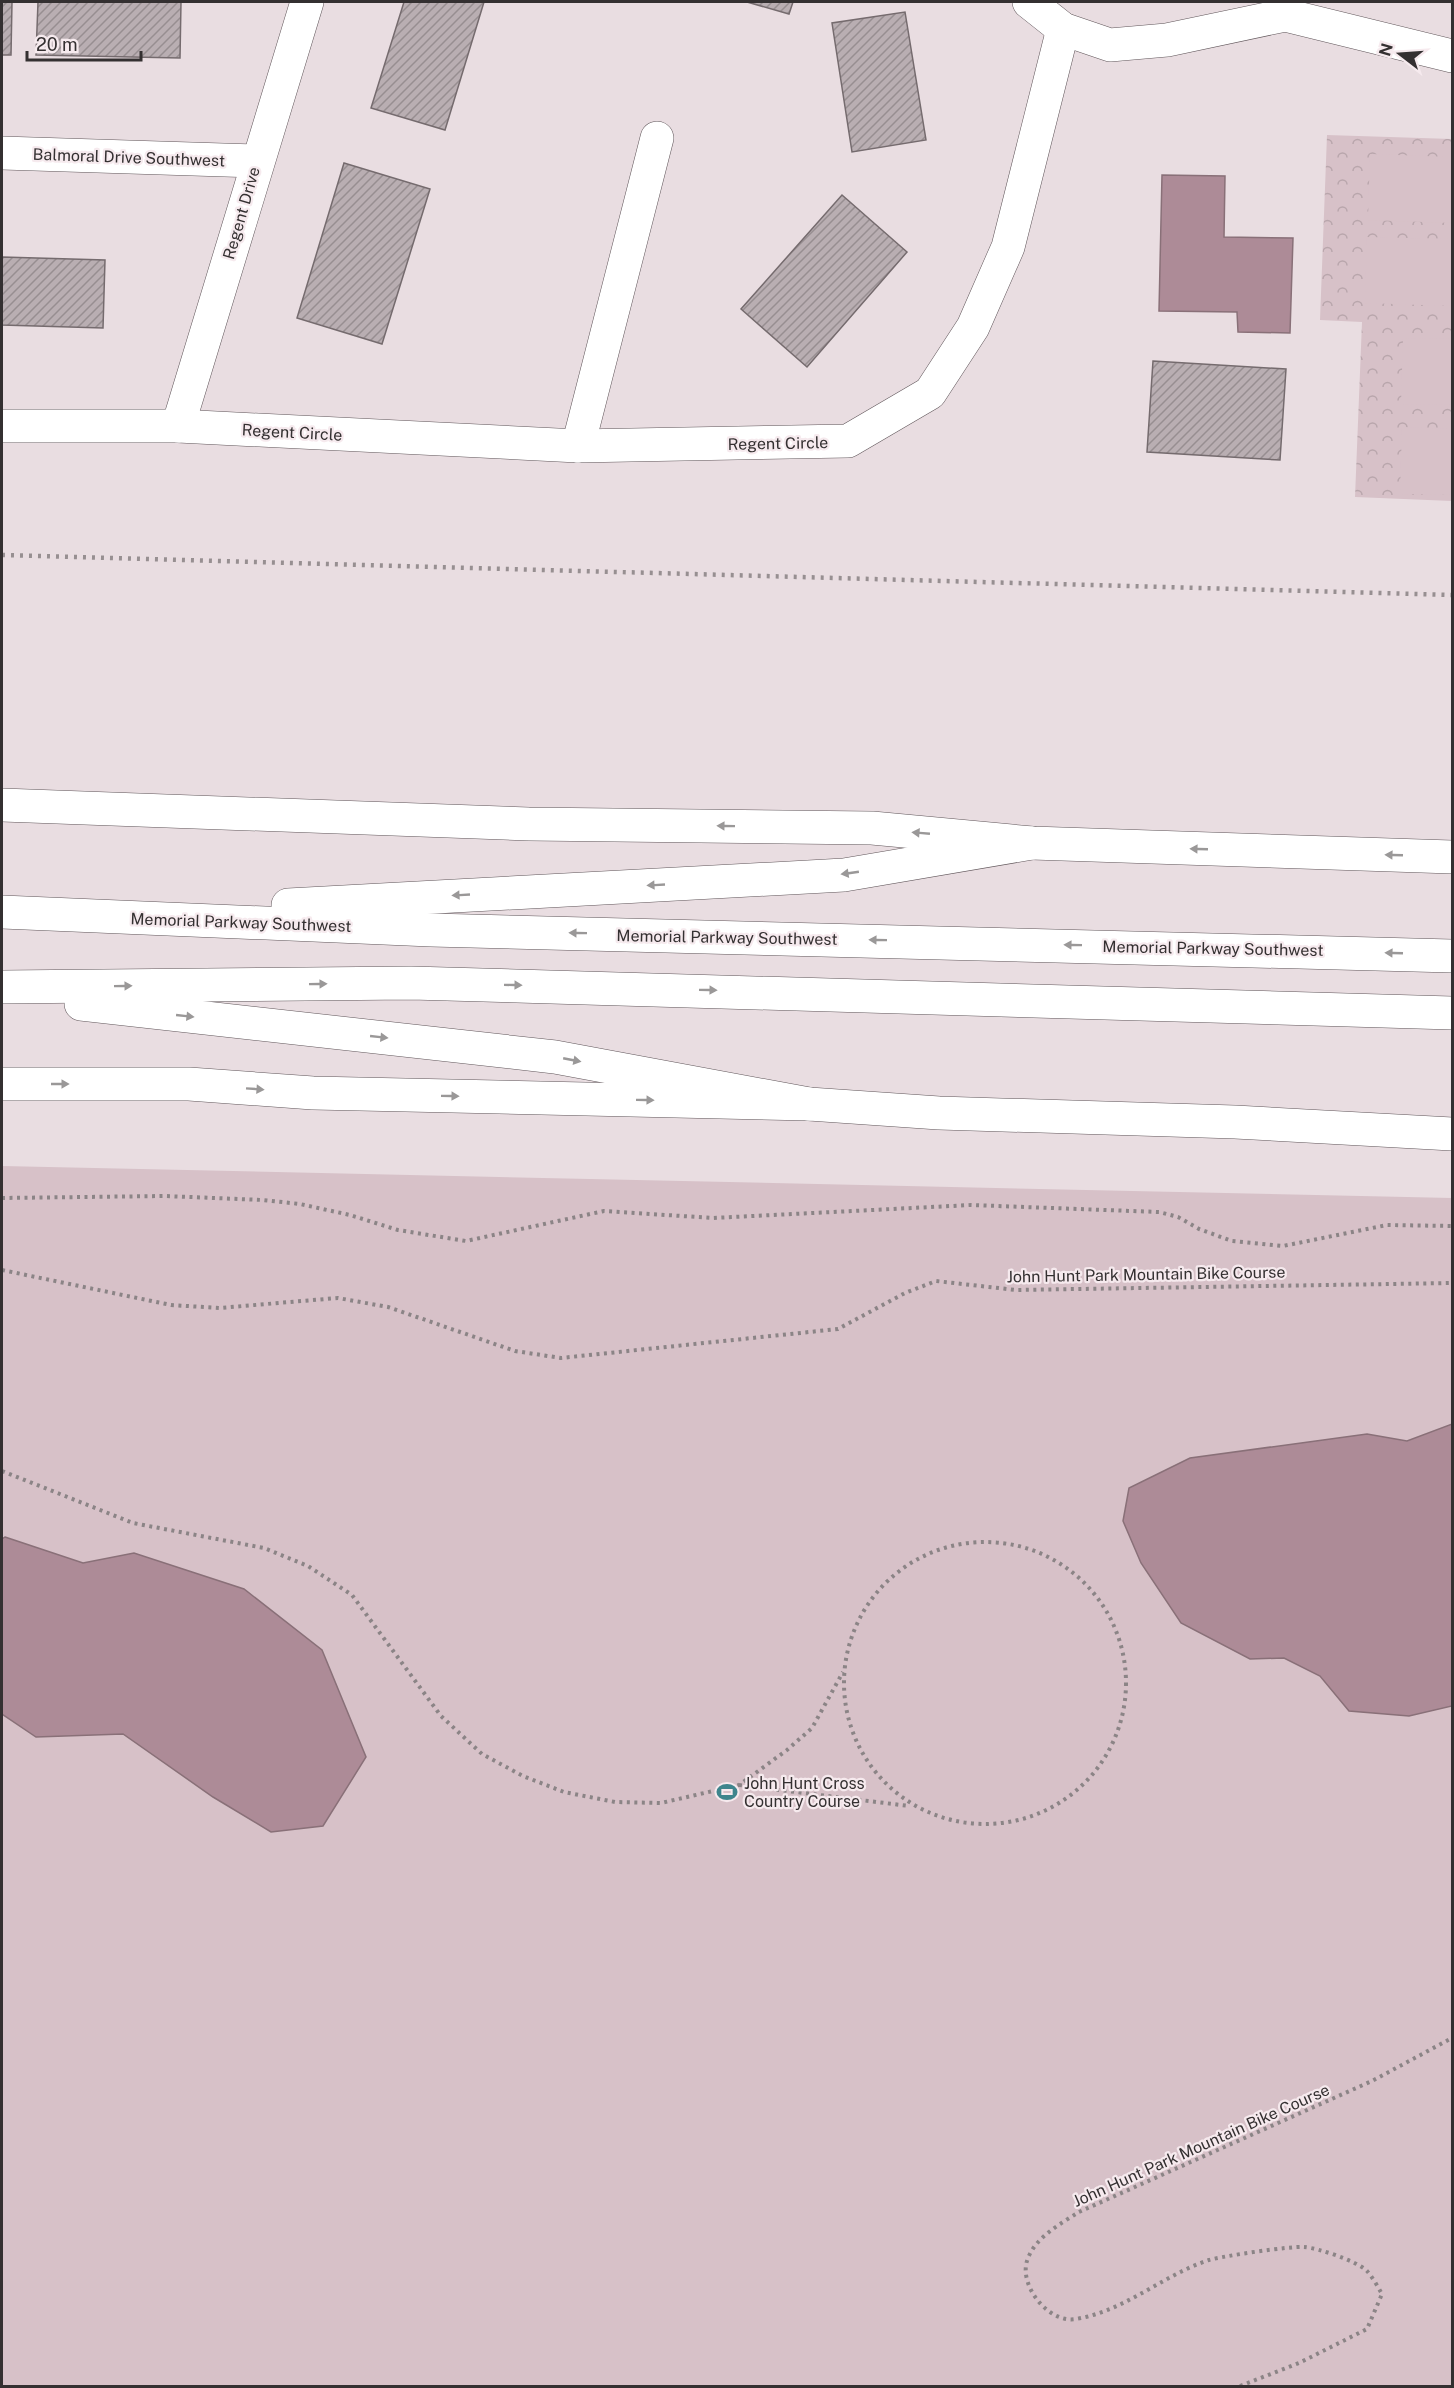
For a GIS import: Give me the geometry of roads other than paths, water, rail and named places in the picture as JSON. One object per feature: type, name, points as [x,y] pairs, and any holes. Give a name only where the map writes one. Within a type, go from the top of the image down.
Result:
[{"type":"main road","name":"Regent Drive","points":[[178,426],[307,2]]},
{"type":"main road","points":[[1029,2],[1063,29],[1110,45],[1167,40],[1285,15],[1452,56]]},
{"type":"main road","name":"Regent Circle","points":[[2,426],[178,426],[578,446],[848,441],[930,393],[973,327],[1008,248],[1063,29]]},
{"type":"main road","points":[[578,446],[657,138]]},
{"type":"main road","name":"Balmoral Drive Southwest","points":[[2,153],[257,161]]},
{"type":"main road","points":[[2,805],[517,823],[872,828],[1032,843],[1452,857]]},
{"type":"main road","points":[[87,916],[844,875],[1032,843]]},
{"type":"main road","name":"Memorial Parkway Southwest","points":[[2,912],[431,930],[1452,956]]},
{"type":"main road","points":[[2,987],[411,983],[1452,1013]]},
{"type":"main road","points":[[2,995],[555,1057],[809,1104]]},
{"type":"main road","points":[[2,1084],[189,1084],[313,1092],[809,1104],[939,1113],[1235,1122],[1452,1134]]},
{"type":"railway","points":[[2,555],[1452,595]]},
{"type":"place","name":"John Hunt Cross Country Course","points":[[727,1792]]}]
